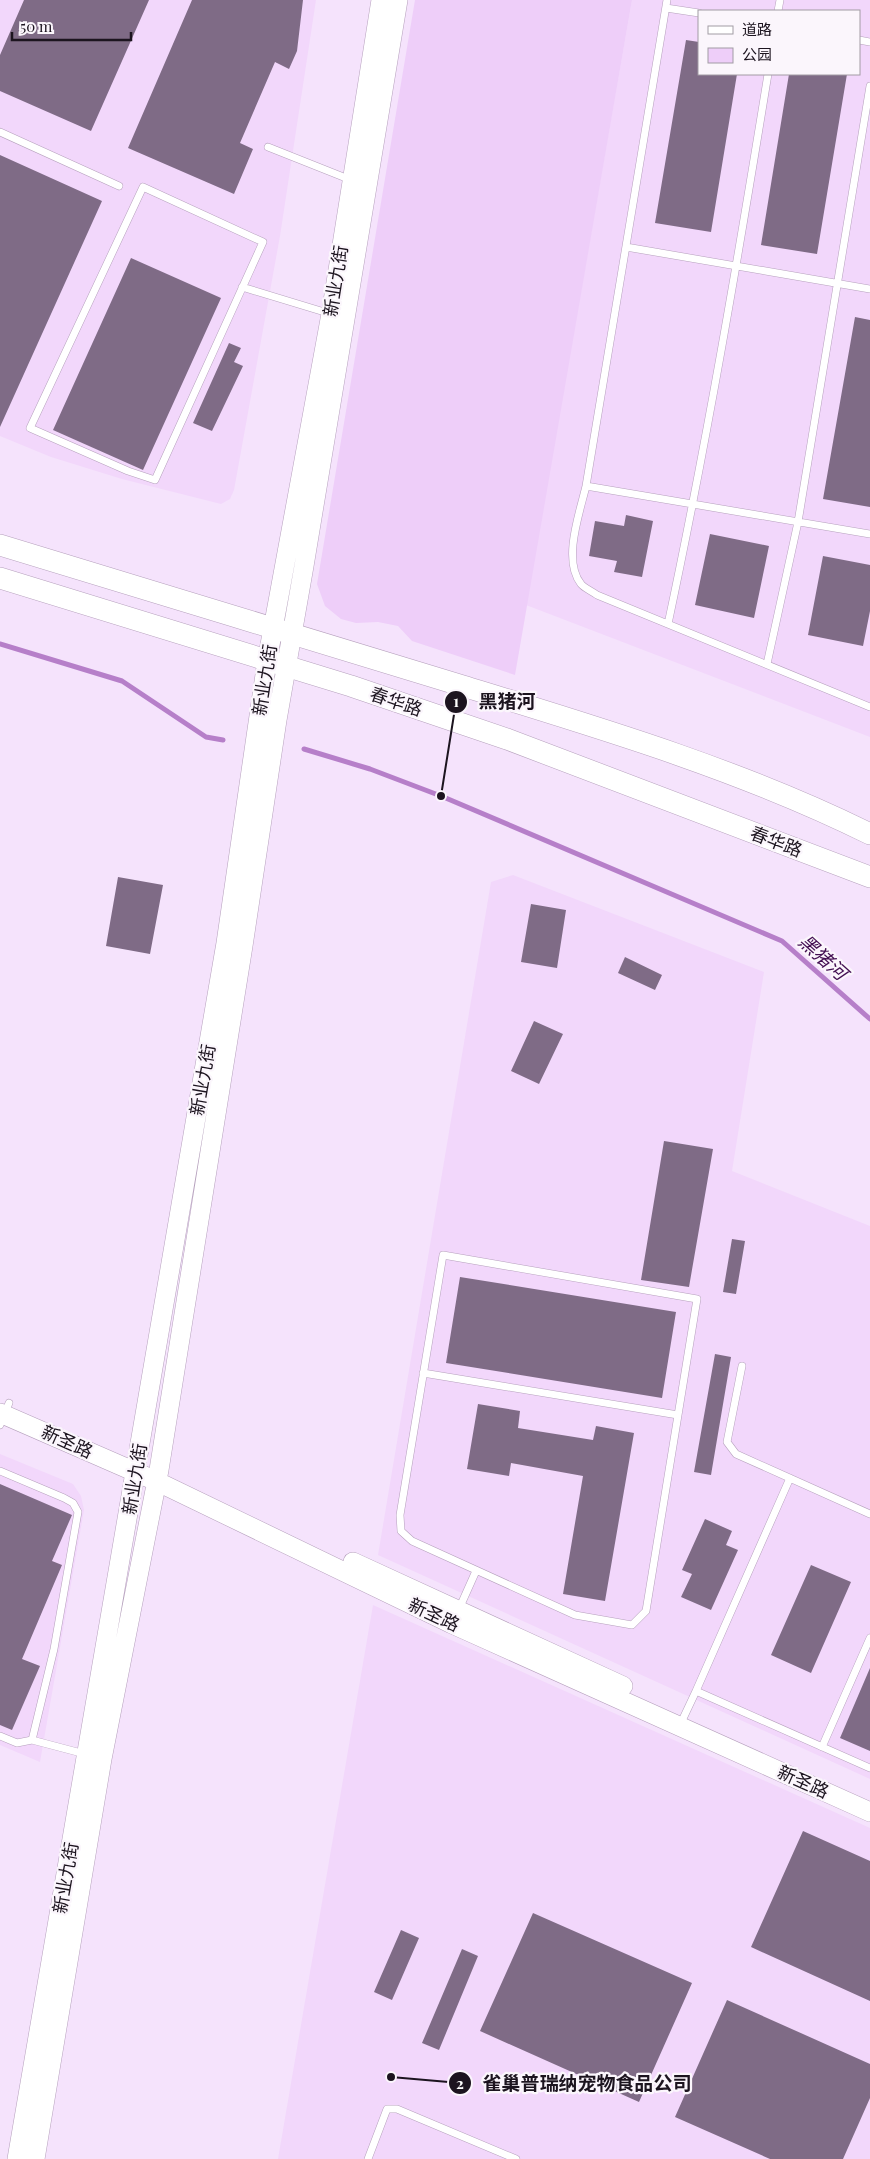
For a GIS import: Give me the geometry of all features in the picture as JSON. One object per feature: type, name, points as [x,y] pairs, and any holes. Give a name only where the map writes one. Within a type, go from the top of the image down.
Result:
[{"type":"main road","name":"春华路","points":[[0,545],[611,732],[740,779],[870,834]]},
{"type":"main road","name":"春华路","points":[[0,578],[277,664],[507,739],[870,877]]},
{"type":"street","name":"新业九街","points":[[35,2159],[137,1467],[226,943],[339,315],[381,0]]},
{"type":"street","name":"新业九街","points":[[358,181],[398,0]]},
{"type":"street","name":"新业九街","points":[[17,2159],[95,1757],[158,1475],[277,664]]},
{"type":"street","points":[[843,821],[870,827]]},
{"type":"street","points":[[829,863],[870,886]]},
{"type":"street","name":"新圣路","points":[[3,1411],[158,1475],[455,1618],[682,1721],[870,1812]]},
{"type":"street","name":"新圣路","points":[[682,1721],[870,1798]]},
{"type":"lane","points":[[698,13],[667,4],[586,486],[571,552],[573,567],[581,584],[597,595],[870,704]]},
{"type":"lane","points":[[668,624],[694,504],[768,75]]},
{"type":"lane","points":[[767,664],[798,522],[870,86]]},
{"type":"lane","points":[[0,132],[119,186]]},
{"type":"lane","points":[[268,147],[358,181]]},
{"type":"lane","points":[[143,187],[263,242],[242,287],[155,480],[128,471],[30,428],[143,187]]},
{"type":"lane","points":[[626,247],[870,289]]},
{"type":"lane","points":[[242,287],[339,315]]},
{"type":"lane","points":[[586,486],[870,534]]},
{"type":"lane","points":[[443,1255],[696,1299],[646,1611],[632,1625],[575,1615],[412,1541],[401,1531],[400,1515],[423,1373],[443,1255]]},
{"type":"lane","points":[[742,1366],[727,1442],[736,1454],[870,1514]]},
{"type":"lane","points":[[423,1373],[678,1415]]},
{"type":"lane","points":[[0,1471],[64,1498],[73,1503],[78,1512],[54,1649],[32,1740]]},
{"type":"lane","points":[[682,1721],[790,1478]]},
{"type":"lane","points":[[455,1618],[476,1571]]},
{"type":"lane","points":[[822,1747],[870,1638]]},
{"type":"lane","points":[[696,1691],[870,1768]]},
{"type":"lane","points":[[0,1736],[17,1743],[32,1740],[95,1757]]},
{"type":"lane","points":[[368,2159],[387,2109],[397,2109],[516,2159]]},
{"type":"shaded area","points":[[0,0],[316,0],[280,236],[234,490],[230,499],[221,504],[122,479],[51,457],[0,436]]},
{"type":"shaded area","points":[[632,0],[870,0],[870,737],[526,605]]},
{"type":"shaded area","points":[[513,875],[764,972],[732,1171],[870,1226],[870,1779],[378,1555],[491,882]]},
{"type":"shaded area","points":[[0,1454],[73,1484],[81,1496],[84,1510],[40,1762],[0,1745]]},
{"type":"shaded area","points":[[373,1605],[870,1828],[870,2159],[278,2159]]},
{"type":"green space","points":[[415,0],[632,0],[515,675],[412,641],[398,626],[378,622],[356,623],[341,619],[325,606],[317,584]]},
{"type":"building","points":[[24,0],[149,0],[91,131],[0,91],[0,55]]},
{"type":"building","points":[[192,0],[303,0],[297,51],[289,69],[275,62],[240,143],[253,149],[234,194],[128,148]]},
{"type":"building","points":[[686,40],[698,42],[698,75],[737,75],[711,232],[655,223]]},
{"type":"building","points":[[789,75],[847,75],[817,254],[761,245]]},
{"type":"building","points":[[0,155],[102,201],[0,427]]},
{"type":"building","points":[[131,258],[221,298],[143,470],[53,430]]},
{"type":"building","points":[[855,317],[870,320],[870,507],[823,499]]},
{"type":"building","points":[[229,343],[241,348],[234,362],[243,366],[212,431],[193,423]]},
{"type":"building","points":[[626,515],[653,521],[642,577],[614,572],[617,561],[589,556],[595,521],[624,526]]},
{"type":"building","points":[[710,534],[769,546],[754,618],[695,605]]},
{"type":"building","points":[[823,556],[870,565],[870,611],[863,646],[808,635]]},
{"type":"building","points":[[118,877],[163,885],[150,954],[106,946]]},
{"type":"building","points":[[531,904],[566,910],[557,968],[521,962]]},
{"type":"building","points":[[625,957],[662,975],[655,990],[618,973]]},
{"type":"building","points":[[534,1021],[563,1034],[539,1084],[511,1071]]},
{"type":"building","points":[[664,1141],[713,1149],[689,1287],[641,1280]]},
{"type":"building","points":[[732,1239],[745,1241],[736,1294],[723,1292]]},
{"type":"building","points":[[460,1277],[676,1312],[662,1398],[446,1363]]},
{"type":"building","points":[[715,1354],[731,1357],[711,1475],[694,1472]]},
{"type":"building","points":[[478,1404],[520,1411],[518,1428],[593,1440],[596,1426],[634,1433],[605,1601],[563,1594],[583,1476],[511,1463],[509,1476],[467,1469]]},
{"type":"building","points":[[0,1484],[72,1515],[52,1561],[62,1565],[22,1659],[40,1666],[12,1730],[0,1725]]},
{"type":"building","points":[[705,1519],[732,1531],[726,1545],[738,1550],[711,1610],[681,1597],[692,1574],[682,1570]]},
{"type":"building","points":[[811,1565],[851,1582],[811,1673],[771,1655]]},
{"type":"building","points":[[870,1668],[870,1751],[840,1738]]},
{"type":"building","points":[[803,1831],[870,1861],[870,2001],[751,1947]]},
{"type":"building","points":[[533,1913],[692,1983],[639,2102],[480,2031]]},
{"type":"building","points":[[401,1930],[419,1938],[392,2000],[374,1992]]},
{"type":"building","points":[[462,1949],[478,1956],[439,2050],[422,2043]]},
{"type":"building","points":[[727,2000],[870,2064],[870,2098],[843,2159],[770,2159],[675,2117]]},
{"type":"waterway","points":[[0,644],[122,681],[206,737],[223,740]]},
{"type":"waterway","name":"黑猪河","points":[[304,749],[370,769],[441,796],[782,941],[870,1019]]},
{"type":"place","name":"黑猪河","points":[[441,796]]},
{"type":"place","name":"雀巢普瑞纳宠物食品公司","points":[[391,2077]]}]
